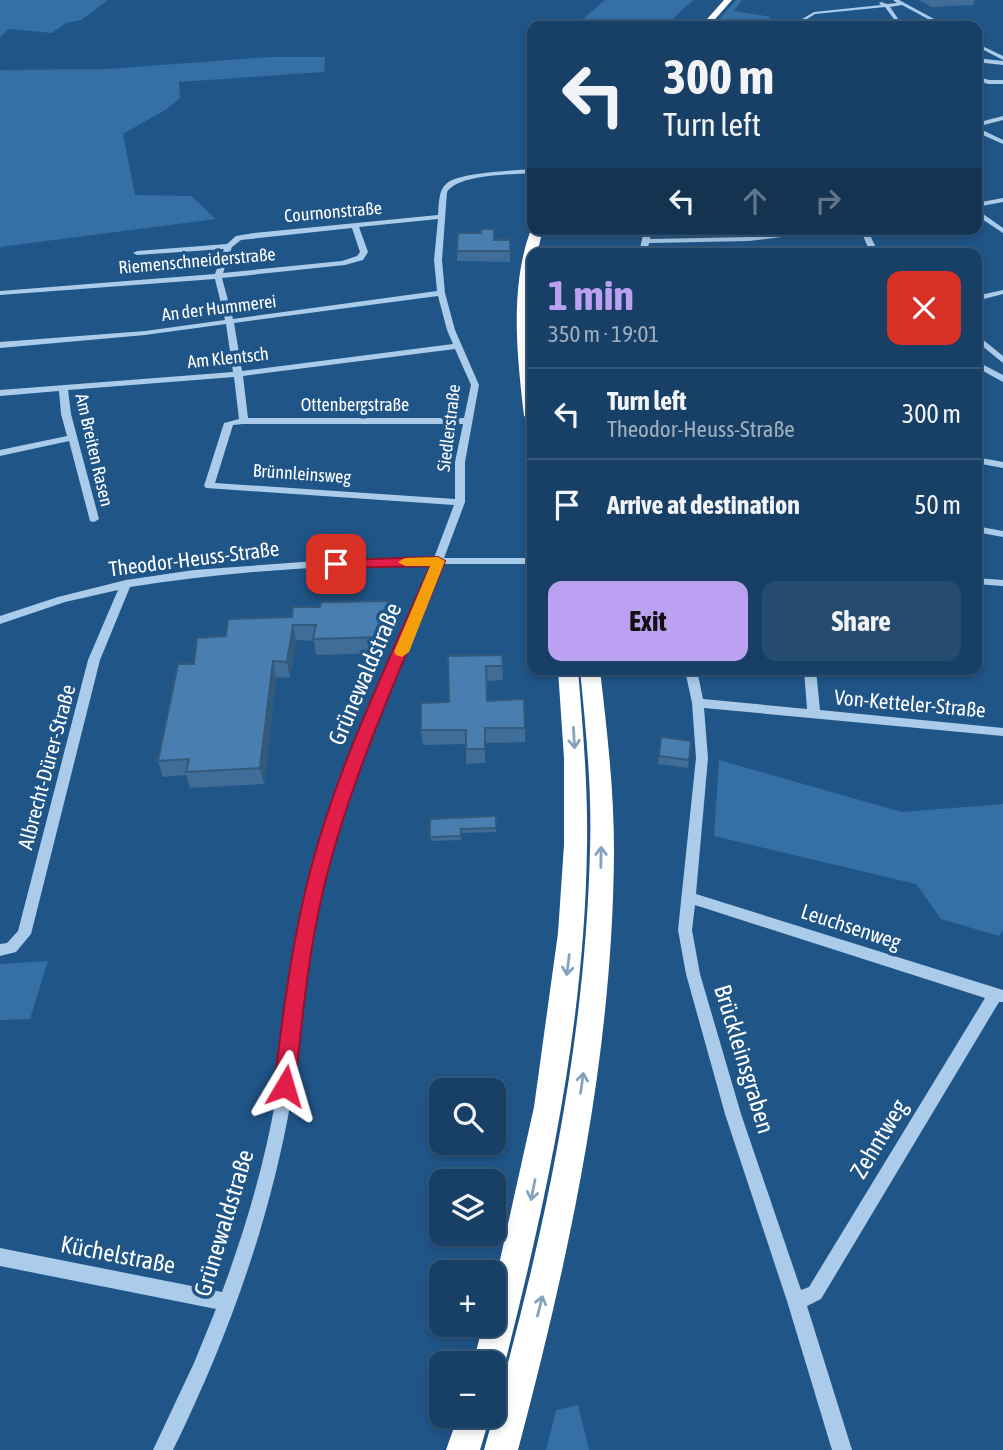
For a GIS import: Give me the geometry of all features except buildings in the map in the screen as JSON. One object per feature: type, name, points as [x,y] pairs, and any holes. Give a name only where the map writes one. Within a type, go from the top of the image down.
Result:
[{"type":"highway","points":[[699,21],[718,0]]},
{"type":"highway","points":[[709,21],[728,0]]},
{"type":"highway","points":[[527,274],[527,383]]},
{"type":"highway","points":[[492,1351],[531,1198],[559,1038],[572,930],[576,778],[569,675]]},
{"type":"highway","points":[[501,1450],[523,1373],[558,1227],[591,1021],[602,849],[600,784],[590,675]]},
{"type":"highway","points":[[463,1450],[470,1428]]},
{"type":"street","points":[[876,0],[887,6],[898,21]]},
{"type":"street","points":[[895,0],[934,21]]},
{"type":"street","points":[[801,21],[814,13],[902,4]]},
{"type":"street","points":[[982,48],[1003,60]]},
{"type":"street","points":[[982,60],[1003,60]]},
{"type":"street","points":[[982,80],[1003,82]]},
{"type":"street","points":[[982,125],[1003,118]]},
{"type":"street","points":[[982,130],[1003,142]]},
{"type":"street","name":"Siedlerstraße","points":[[438,561],[460,502],[460,462],[475,385],[451,330],[441,293],[438,260],[446,188],[454,180],[527,172]]},
{"type":"street","points":[[982,204],[1003,200]]},
{"type":"street","points":[[982,215],[1003,231]]},
{"type":"street","name":"Cournonstraße","points":[[137,253],[229,246],[239,238],[254,235],[442,217]]},
{"type":"street","name":"Riemenschneiderstraße","points":[[0,293],[218,276],[352,261],[364,252],[355,225]]},
{"type":"street","points":[[644,248],[646,235]]},
{"type":"street","points":[[749,235],[749,239]]},
{"type":"street","points":[[645,241],[749,239],[786,235]]},
{"type":"street","points":[[229,246],[218,276],[240,374],[244,414],[243,421],[229,423]]},
{"type":"street","points":[[982,297],[1003,292]]},
{"type":"street","name":"An der Hummerei","points":[[0,345],[230,323],[441,293]]},
{"type":"street","points":[[982,341],[1003,360]]},
{"type":"street","name":"Am Klentsch","points":[[0,393],[240,374],[459,346]]},
{"type":"street","points":[[982,367],[1003,379]]},
{"type":"street","points":[[993,373],[1003,369]]},
{"type":"street","name":"Am Breiten Rasen","points":[[63,388],[72,438],[94,519]]},
{"type":"street","name":"Ottenbergstraße","points":[[243,421],[468,421]]},
{"type":"street","name":"Brünnleinsweg","points":[[229,423],[209,486],[460,502]]},
{"type":"street","points":[[0,453],[72,438]]},
{"type":"street","points":[[982,461],[1003,465]]},
{"type":"street","points":[[982,529],[1003,534]]},
{"type":"street","name":"Theodor-Heuss-Straße","points":[[0,620],[73,596],[126,583],[282,567],[438,561],[527,561]]},
{"type":"street","name":"Grünewaldstraße","points":[[163,1450],[227,1302],[256,1217],[282,1108],[295,997],[314,892],[334,821],[352,769],[438,561]]},
{"type":"street","points":[[982,581],[1003,583]]},
{"type":"street","name":"Albrecht-Dürer-Straße","points":[[0,950],[11,948],[24,934],[94,660],[126,583]]},
{"type":"street","name":"Brückleinsgraben","points":[[692,675],[698,703],[702,758],[685,930],[693,974],[733,1114],[796,1301],[842,1450]]},
{"type":"street","name":"Von-Ketteler-Straße","points":[[810,675],[814,715]]},
{"type":"street","name":"Von-Ketteler-Straße","points":[[698,703],[1003,732]]},
{"type":"street","name":"Leuchsenweg","points":[[687,897],[999,996]]},
{"type":"street","name":"Zehntweg","points":[[796,1301],[815,1293],[999,996]]},
{"type":"street","name":"Küchelstraße","points":[[0,1257],[227,1302]]},
{"type":"shaded area","points":[[0,0],[108,0],[81,20],[66,23],[52,33],[9,29],[0,37]]},
{"type":"shaded area","points":[[605,0],[693,0],[670,21],[581,21]]},
{"type":"shaded area","points":[[736,0],[742,0],[734,11],[771,17],[765,21],[717,21]]},
{"type":"shaded area","points":[[270,57],[325,57],[324,72],[179,82],[180,98],[167,109],[123,134],[135,195],[191,196],[216,219],[0,247],[0,70],[107,69]]},
{"type":"shaded area","points":[[719,760],[902,812],[1003,804],[1003,930],[999,936],[941,919],[916,884],[714,836]]},
{"type":"shaded area","points":[[48,961],[30,1019],[0,1020],[0,964]]},
{"type":"shaded area","points":[[578,1405],[589,1450],[546,1450],[556,1410]]},
{"type":"slow traffic","points":[[402,652],[438,561],[405,562]]},
{"type":"route","points":[[285,1086],[295,997],[314,892],[334,821],[352,769],[438,561],[336,564]]}]
